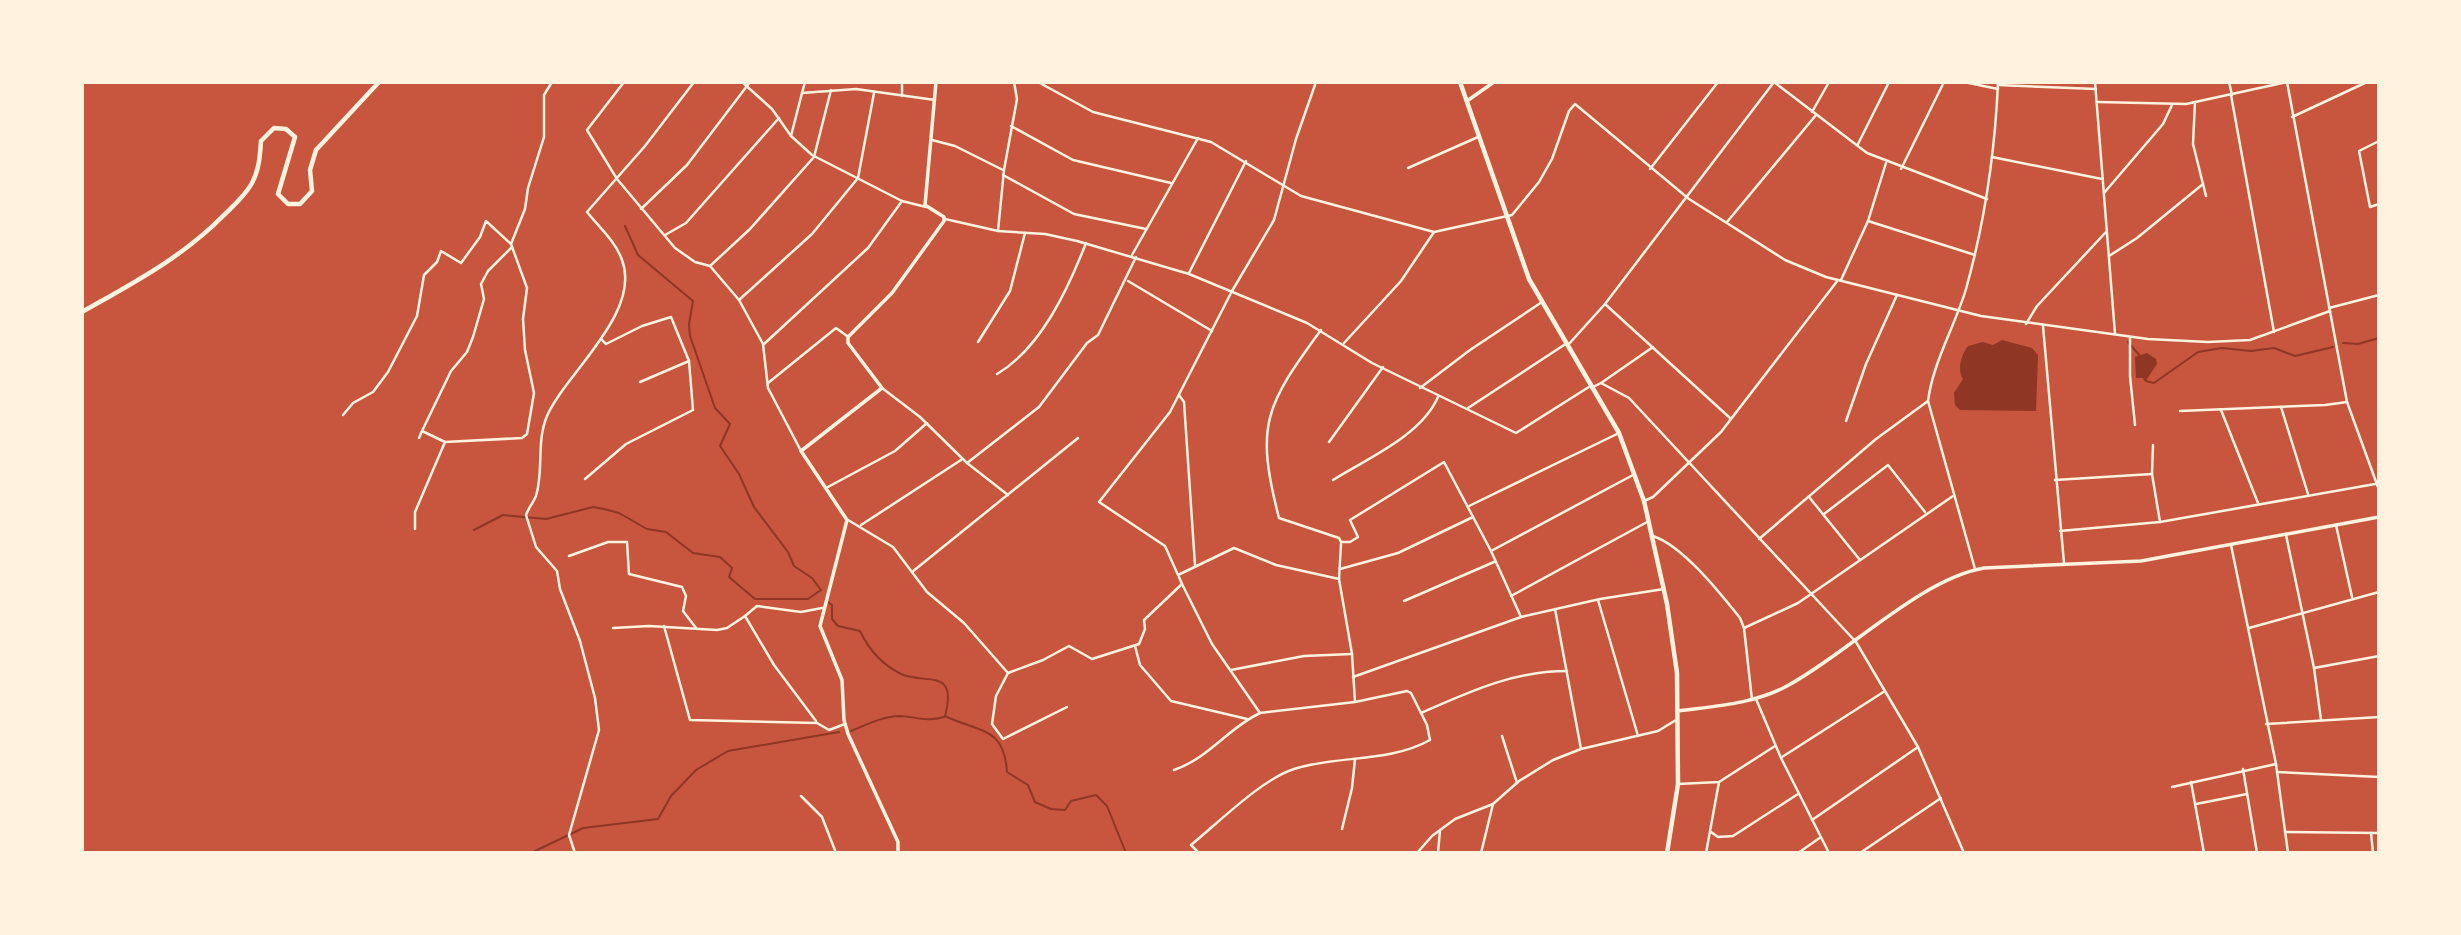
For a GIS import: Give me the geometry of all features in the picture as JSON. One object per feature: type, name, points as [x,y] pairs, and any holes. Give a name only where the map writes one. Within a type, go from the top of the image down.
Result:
[{"type":"main road","points":[[82,312],[179,256],[204,236],[243,197],[253,183],[260,164],[261,141],[274,128],[286,129],[295,137],[278,194],[288,204],[300,204],[312,191],[310,170],[316,150],[379,82]]},
{"type":"main road","points":[[1460,82],[1519,254],[1542,302],[1619,433],[1644,501],[1664,589],[1677,673],[1678,783],[1667,853]]},
{"type":"street","points":[[419,438],[451,371],[467,352],[484,299],[481,284],[488,271],[512,246],[544,137],[544,96],[552,82]]},
{"type":"street","points":[[624,82],[587,130],[617,179],[664,236],[695,262],[710,266],[739,300],[763,344],[772,397],[801,451],[847,520],[893,547],[940,606],[964,623],[1008,673]]},
{"type":"street","points":[[575,853],[569,835],[599,730],[595,698],[580,641],[560,589],[557,571],[536,547],[532,531],[526,522],[536,496],[540,441],[547,416],[601,339],[618,306],[624,280],[624,263],[587,212],[617,179],[694,82]]},
{"type":"street","points":[[743,82],[779,118],[791,136],[814,157],[902,201],[926,207],[945,219],[998,231],[1045,234],[1086,243],[1189,274],[1321,331],[1372,363],[1509,430],[1520,432],[1601,383],[1654,346]]},
{"type":"street","points":[[641,209],[687,165],[750,82]]},
{"type":"street","points":[[791,136],[805,82]]},
{"type":"street","points":[[856,82],[856,89]]},
{"type":"street","points":[[902,82],[902,97]]},
{"type":"street","points":[[926,207],[936,82]]},
{"type":"street","points":[[998,231],[1003,170],[1017,99],[1014,82]]},
{"type":"street","points":[[1038,82],[1093,113],[1198,138],[1246,161],[1284,187],[1358,214],[1434,232],[1512,215],[1539,181],[1555,152],[1569,111],[1575,104],[1650,169],[1686,196],[1797,267],[1959,310],[2025,324],[2130,337],[2234,342],[2274,332],[2330,309],[2379,295]]},
{"type":"street","points":[[1260,713],[1212,644],[1165,545],[1099,502],[1153,436],[1179,395],[1232,291],[1274,220],[1296,139],[1317,82]]},
{"type":"street","points":[[1465,102],[1494,82]]},
{"type":"street","points":[[1650,169],[1718,82]]},
{"type":"street","points":[[1468,408],[1568,344],[1605,304],[1774,82],[1886,163],[1987,199]]},
{"type":"street","points":[[1727,222],[1814,113],[1829,82]]},
{"type":"street","points":[[1857,144],[1889,82]]},
{"type":"street","points":[[1901,169],[1944,82]]},
{"type":"street","points":[[1964,82],[1998,86],[2096,89]]},
{"type":"street","points":[[2095,82],[2115,335]]},
{"type":"street","points":[[2229,82],[2274,332]]},
{"type":"street","points":[[2098,102],[2172,105],[2287,82],[2347,402],[2379,490]]},
{"type":"street","points":[[2292,117],[2367,82]]},
{"type":"street","points":[[1975,569],[1928,401],[1933,378],[1959,310],[1975,256],[1987,199],[1998,86]]},
{"type":"street","points":[[802,93],[856,89],[935,100]]},
{"type":"street","points":[[710,266],[759,220],[814,157],[831,90]]},
{"type":"street","points":[[739,300],[812,234],[858,178],[874,93]]},
{"type":"street","points":[[2195,102],[2193,144],[2206,196]]},
{"type":"street","points":[[2104,193],[2163,124],[2172,105]]},
{"type":"street","points":[[664,236],[686,223],[779,118]]},
{"type":"street","points":[[1012,127],[1073,160],[1171,183]]},
{"type":"street","points":[[1408,167],[1478,137]]},
{"type":"street","points":[[967,463],[1051,394],[1087,343],[1098,335],[1127,281],[1146,229],[1198,138]]},
{"type":"street","points":[[932,140],[955,146],[1003,170]]},
{"type":"street","points":[[2379,141],[2359,151],[2370,207],[2379,204]]},
{"type":"street","points":[[1992,157],[2103,180]]},
{"type":"street","points":[[1189,274],[1246,161]]},
{"type":"street","points":[[1644,501],[1653,497],[1689,464],[1731,419],[1839,280],[1868,221],[1886,163]]},
{"type":"street","points":[[1003,175],[1074,214],[1146,229]]},
{"type":"street","points":[[2109,256],[2137,238],[2203,184]]},
{"type":"street","points":[[763,344],[868,248],[902,201]]},
{"type":"street","points":[[945,219],[934,238],[892,293],[848,337],[848,343],[882,388],[927,423],[961,460],[1008,495]]},
{"type":"street","points":[[343,415],[353,403],[373,392],[388,372],[417,316],[424,275],[437,262],[441,251],[461,262],[480,237],[486,221],[512,246],[527,288],[523,319],[525,350],[534,393],[527,435],[519,439],[445,442],[422,431]]},
{"type":"street","points":[[1868,221],[1975,256]]},
{"type":"street","points":[[2025,324],[2037,306],[2107,231]]},
{"type":"street","points":[[1343,344],[1401,281],[1434,232]]},
{"type":"street","points":[[978,342],[1010,292],[1025,233]]},
{"type":"street","points":[[996,374],[1012,365],[1052,314],[1086,243]]},
{"type":"street","points":[[1127,281],[1212,331]]},
{"type":"street","points":[[1846,421],[1866,365],[1897,295]]},
{"type":"street","points":[[1420,388],[1470,350],[1542,302]]},
{"type":"street","points":[[1605,304],[1731,419]]},
{"type":"street","points":[[585,479],[626,444],[693,410],[689,361],[671,317],[642,326],[606,344],[601,339]]},
{"type":"street","points":[[2043,326],[2064,564]]},
{"type":"street","points":[[768,383],[836,328],[848,337]]},
{"type":"street","points":[[1321,331],[1277,399],[1265,429],[1266,453],[1279,518],[1339,538],[1341,542],[1339,579],[1352,654],[1355,702]]},
{"type":"street","points":[[2130,337],[2130,376],[2135,425]]},
{"type":"street","points":[[640,382],[689,361]]},
{"type":"street","points":[[1329,442],[1382,367]]},
{"type":"street","points":[[1601,383],[1629,398],[1856,642],[1918,747],[1965,853]]},
{"type":"street","points":[[801,451],[882,388]]},
{"type":"street","points":[[1179,395],[1184,402],[1195,565]]},
{"type":"street","points":[[1333,480],[1370,461],[1401,438],[1438,397]]},
{"type":"street","points":[[1759,539],[1876,439],[1928,401]]},
{"type":"street","points":[[2180,411],[2347,402]]},
{"type":"street","points":[[2281,407],[2308,494]]},
{"type":"street","points":[[2221,410],[2258,503]]},
{"type":"street","points":[[826,488],[895,450],[927,423]]},
{"type":"street","points":[[1469,506],[1619,433]]},
{"type":"street","points":[[912,572],[1077,438]]},
{"type":"street","points":[[415,529],[415,512],[445,442]]},
{"type":"street","points":[[2153,445],[2152,474],[2160,522]]},
{"type":"street","points":[[861,526],[961,460]]},
{"type":"street","points":[[1341,542],[1350,542],[1358,537],[1350,520],[1444,462],[1469,506],[1521,617]]},
{"type":"street","points":[[1824,514],[1888,465],[1925,512]]},
{"type":"street","points":[[1491,551],[1635,474]]},
{"type":"street","points":[[2055,480],[2152,474]]},
{"type":"street","points":[[2060,531],[2160,522],[2376,483]]},
{"type":"street","points":[[1744,628],[1810,595],[1925,512],[1954,495]]},
{"type":"street","points":[[1809,498],[1860,560]]},
{"type":"street","points":[[1340,569],[1391,556],[1473,516]]},
{"type":"street","points":[[1678,711],[1754,699],[1797,681],[1932,588],[1975,569],[2141,561],[2379,517]]},
{"type":"street","points":[[847,520],[822,608],[820,631],[842,680],[845,724],[898,842],[898,853]]},
{"type":"street","points":[[1511,596],[1649,521]]},
{"type":"street","points":[[2336,525],[2352,598]]},
{"type":"street","points":[[1652,535],[1669,543],[1683,557],[1733,609],[1744,628],[1754,699],[1829,853]]},
{"type":"street","points":[[2286,535],[2314,668],[2321,720]]},
{"type":"street","points":[[569,556],[608,542],[627,542],[630,547],[629,574],[682,587],[687,597],[683,611],[696,628]]},
{"type":"street","points":[[2231,545],[2276,764],[2288,853]]},
{"type":"street","points":[[1178,575],[1234,548],[1286,568],[1339,579]]},
{"type":"street","points":[[1404,601],[1495,562]]},
{"type":"street","points":[[1067,707],[1003,739],[992,724],[996,696],[1008,673],[1043,660],[1069,646],[1092,659],[1135,646],[1142,639],[1144,620],[1182,584]]},
{"type":"street","points":[[1353,677],[1521,617],[1664,589]]},
{"type":"street","points":[[2249,628],[2379,592]]},
{"type":"street","points":[[1598,600],[1638,736]]},
{"type":"street","points":[[613,628],[727,628],[757,606],[802,612],[822,608]]},
{"type":"street","points":[[1555,609],[1581,749]]},
{"type":"street","points":[[745,616],[774,664],[817,723],[829,730],[845,724]]},
{"type":"street","points":[[664,626],[690,720],[817,723]]},
{"type":"street","points":[[1135,646],[1140,664],[1171,701],[1247,719]]},
{"type":"street","points":[[1231,670],[1304,656],[1352,654]]},
{"type":"street","points":[[2314,668],[2379,656]]},
{"type":"street","points":[[1421,713],[1482,686],[1523,673],[1567,671]]},
{"type":"street","points":[[1174,770],[1203,757],[1247,719],[1260,713],[1355,702],[1407,691],[1411,693],[1431,733],[1429,741],[1385,754],[1297,768],[1271,778],[1191,845],[1199,853]]},
{"type":"street","points":[[1781,758],[1885,691]]},
{"type":"street","points":[[2266,724],[2379,717]]},
{"type":"street","points":[[1417,853],[1455,819],[1493,804],[1517,783],[1553,760],[1581,749],[1658,731],[1679,719]]},
{"type":"street","points":[[1502,736],[1517,783]]},
{"type":"street","points":[[1678,783],[1719,782],[1775,746]]},
{"type":"street","points":[[1812,820],[1918,747]]},
{"type":"street","points":[[1342,829],[1352,788],[1355,759]]},
{"type":"street","points":[[2172,787],[2243,769],[2276,764]]},
{"type":"street","points":[[2243,769],[2257,853]]},
{"type":"street","points":[[2277,772],[2379,777]]},
{"type":"street","points":[[1706,853],[1719,782]]},
{"type":"street","points":[[2191,782],[2204,853]]},
{"type":"street","points":[[1711,832],[1718,837],[1732,836],[1799,793]]},
{"type":"street","points":[[2196,804],[2247,794]]},
{"type":"street","points":[[802,796],[822,817],[836,853]]},
{"type":"street","points":[[1860,853],[1941,798]]},
{"type":"street","points":[[1481,853],[1493,804]]},
{"type":"street","points":[[1438,853],[1440,830]]},
{"type":"street","points":[[2285,832],[2379,833]]},
{"type":"street","points":[[2371,832],[2373,853]]},
{"type":"street","points":[[1798,853],[1821,837]]},
{"type":"shaded area","points":[[2002,340],[2032,348],[2038,355],[2036,411],[1960,410],[1955,405],[1954,393],[1963,379],[1960,367],[1968,346],[1983,342],[1993,345]]},
{"type":"shaded area","points":[[2147,353],[2156,359],[2157,364],[2145,382],[2143,378],[2136,378],[2135,357]]},
{"type":"waterway","points":[[474,530],[503,515],[546,519],[593,507],[619,513],[647,529],[666,532],[693,553],[720,557],[732,568],[729,577],[755,599],[808,599],[821,590],[812,578],[794,566],[788,552],[754,507],[739,474],[720,446],[730,424],[715,408],[690,336],[693,301],[638,255],[625,226]]},
{"type":"waterway","points":[[2343,343],[2358,344],[2379,338]]},
{"type":"waterway","points":[[2128,342],[2140,356]]},
{"type":"waterway","points":[[2146,381],[2154,383],[2198,352],[2222,348],[2251,351],[2274,348],[2295,356],[2333,347]]},
{"type":"waterway","points":[[828,602],[832,605],[832,619],[838,626],[860,631],[867,644],[887,666],[901,674],[943,684],[947,690],[948,701],[945,716],[988,733],[995,739],[1001,746],[1007,772],[1028,785],[1035,802],[1051,809],[1065,810],[1071,801],[1096,795],[1107,806],[1126,853]]},
{"type":"waterway","points":[[851,731],[894,716],[927,719],[944,717]]},
{"type":"waterway","points":[[531,853],[583,828],[658,819],[671,796],[696,770],[728,751],[839,732]]}]
